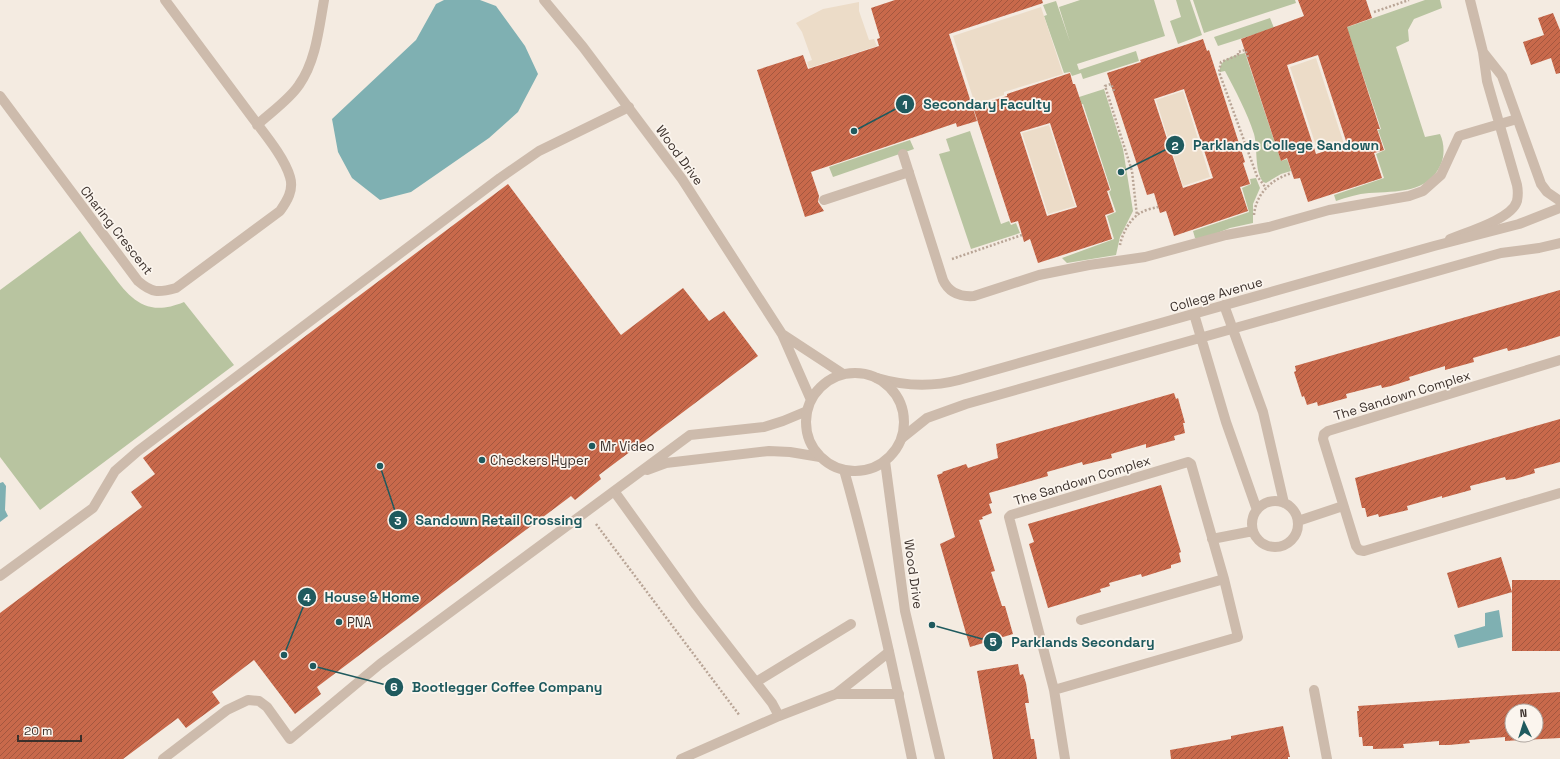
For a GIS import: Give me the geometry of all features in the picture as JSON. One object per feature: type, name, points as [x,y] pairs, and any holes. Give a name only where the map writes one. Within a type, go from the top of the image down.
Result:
[{"type":"street","name":"Charing Crescent","points":[[0,96],[138,281],[148,289],[158,292],[176,288],[280,211],[288,200],[291,189],[291,178],[284,164],[257,124],[165,0]]},
{"type":"street","points":[[257,124],[299,86],[308,71],[317,40],[324,0]]},
{"type":"street","name":"Wood Drive","points":[[544,0],[583,47],[682,179],[782,334],[811,400]]},
{"type":"street","points":[[1434,246],[1504,216],[1517,202],[1517,185],[1487,81],[1484,52],[1470,0]]},
{"type":"street","points":[[1484,52],[1502,76],[1541,184],[1547,192],[1560,201]]},
{"type":"street","points":[[0,576],[93,508],[115,471],[138,451],[500,178],[539,151],[628,107]]},
{"type":"street","points":[[903,154],[946,286],[958,295],[974,296],[1039,275],[1089,265],[1145,258],[1226,235],[1256,229],[1341,207],[1409,196],[1423,191],[1442,175],[1459,136],[1517,119]]},
{"type":"street","points":[[824,200],[909,172]]},
{"type":"street","name":"College Avenue","points":[[877,378],[914,385],[945,384],[1434,246],[1519,224],[1560,208]]},
{"type":"street","points":[[902,438],[904,420],[901,403],[894,391],[877,378],[860,373],[843,374],[826,383],[811,400],[807,411],[806,423],[808,438],[820,456],[834,467],[844,470],[866,470],[885,461],[895,450],[902,438],[920,422],[940,412],[1501,253],[1539,248],[1560,243]]},
{"type":"street","points":[[1224,305],[1263,412],[1284,503],[1295,514],[1298,521],[1294,536],[1282,546],[1275,547],[1261,543],[1253,531],[1253,516],[1262,505],[1269,502],[1284,503]]},
{"type":"street","points":[[1194,314],[1200,339],[1226,422],[1257,510]]},
{"type":"street","name":"Wood Drive","points":[[782,334],[843,374]]},
{"type":"street","name":"The Sandown Complex","points":[[1560,360],[1328,431],[1324,434],[1323,440],[1356,546],[1359,550],[1364,551],[1560,493]]},
{"type":"street","points":[[163,759],[227,710],[248,700],[259,701],[267,707],[290,740],[380,664],[690,435],[764,427],[783,422],[807,411]]},
{"type":"street","points":[[638,474],[666,463],[769,451],[820,456]]},
{"type":"street","name":"Wood Drive","points":[[885,461],[905,611],[940,759]]},
{"type":"street","name":"The Sandown Complex","points":[[1054,690],[1238,637],[1224,579],[1191,464],[1188,462],[1011,515],[1009,520],[1054,690],[1065,759]]},
{"type":"street","points":[[844,470],[857,516],[899,694],[912,759]]},
{"type":"street","points":[[614,492],[696,605],[756,682],[779,716]]},
{"type":"street","points":[[1298,521],[1343,506]]},
{"type":"street","points":[[1212,539],[1253,531]]},
{"type":"street","points":[[1081,620],[1224,579]]},
{"type":"street","points":[[756,682],[851,624]]},
{"type":"street","points":[[681,759],[779,716],[836,694],[889,652]]},
{"type":"street","points":[[1314,690],[1327,759]]},
{"type":"street","points":[[836,694],[899,694]]},
{"type":"path","points":[[1374,12],[1409,0]]},
{"type":"path","points":[[1248,57],[1245,50],[1238,52],[1238,54],[1221,62],[1219,72],[1257,176],[1266,188]]},
{"type":"path","points":[[1114,91],[1111,84],[1106,86],[1132,171],[1137,216]]},
{"type":"path","points":[[1256,229],[1254,214],[1262,193],[1266,188],[1284,175],[1292,173]]},
{"type":"path","points":[[1118,261],[1121,239],[1132,220],[1140,212],[1158,207]]},
{"type":"path","points":[[939,263],[1022,235]]},
{"type":"path","points":[[596,524],[741,718]]},
{"type":"green space","points":[[1080,0],[1154,0],[1165,36],[1077,64],[1079,70],[1136,51],[1139,61],[1083,79],[1081,73],[1072,76],[1070,72],[1064,73],[1044,16],[1047,15],[1043,5],[1056,1],[1070,42],[1059,7]]},
{"type":"green space","points":[[1176,0],[1190,0],[1202,35],[1178,44],[1170,21],[1181,17]]},
{"type":"green space","points":[[1193,0],[1295,0],[1296,3],[1204,33]]},
{"type":"green space","points":[[1425,0],[1440,0],[1442,8],[1414,19],[1408,30],[1409,41],[1396,47],[1425,137],[1440,134],[1443,145],[1441,164],[1435,174],[1420,186],[1401,191],[1361,194],[1336,201],[1334,195],[1384,178],[1376,154],[1385,150],[1378,130],[1381,129],[1350,37],[1342,29]]},
{"type":"green space","points":[[1270,18],[1274,28],[1218,46],[1214,37]]},
{"type":"green space","points":[[1245,53],[1281,161],[1287,159],[1291,171],[1281,174],[1266,183],[1263,182],[1258,171],[1254,134],[1248,118],[1225,71],[1220,72],[1220,67],[1228,58]]},
{"type":"green space","points":[[1104,89],[1123,149],[1133,211],[1120,237],[1116,255],[1067,263],[1062,258],[1114,239],[1107,216],[1116,212],[1109,192],[1111,190],[1083,104],[1078,105],[1076,98]]},
{"type":"green space","points":[[970,131],[1001,224],[1009,221],[1011,225],[1016,223],[1020,233],[971,249],[939,154],[950,151],[946,139]]},
{"type":"green space","points":[[910,140],[914,149],[833,177],[829,167]]},
{"type":"green space","points":[[1256,178],[1260,188],[1253,204],[1253,223],[1230,228],[1202,239],[1195,238],[1193,231],[1249,212],[1242,188],[1251,184],[1250,179]]},
{"type":"green space","points":[[80,231],[90,246],[132,297],[149,307],[159,308],[184,302],[234,365],[40,510],[0,457],[0,290]]},
{"type":"shaded area","points":[[859,2],[859,11],[869,40],[874,39],[877,46],[809,68],[807,62],[812,60],[802,32],[796,23],[823,9]]},
{"type":"shaded area","points":[[1041,7],[1063,74],[1004,92],[1004,95],[975,104],[953,36]]},
{"type":"shaded area","points":[[1316,58],[1344,144],[1318,152],[1290,67]]},
{"type":"shaded area","points":[[1183,91],[1210,177],[1183,186],[1156,100]]},
{"type":"shaded area","points":[[1049,125],[1075,206],[1048,214],[1022,133]]},
{"type":"water","points":[[444,0],[480,0],[496,6],[525,46],[538,74],[518,112],[489,138],[411,192],[380,200],[352,178],[338,152],[332,119],[416,40],[436,4]]},
{"type":"water","points":[[3,482],[6,486],[5,510],[8,516],[0,522],[0,483]]},
{"type":"water","points":[[1499,610],[1503,637],[1458,648],[1454,635],[1485,626],[1485,613]]},
{"type":"building","points":[[895,0],[1042,0],[1043,3],[949,34],[977,121],[957,127],[956,123],[811,172],[819,196],[818,202],[824,211],[805,217],[757,70],[803,55],[808,69],[879,46],[877,39],[880,38],[871,8]]},
{"type":"building","points":[[1298,0],[1366,0],[1372,18],[1347,27],[1380,129],[1377,129],[1384,150],[1374,153],[1382,178],[1308,202],[1300,178],[1294,179],[1287,158],[1281,161],[1241,39],[1304,16]],"holes":[[[1318,55],[1347,144],[1316,154],[1287,65]]]},
{"type":"building","points":[[1553,13],[1560,30],[1560,73],[1556,74],[1551,58],[1531,65],[1523,42],[1544,35],[1538,18]]},
{"type":"building","points":[[1203,39],[1207,51],[1209,50],[1245,162],[1243,163],[1250,184],[1240,187],[1248,211],[1174,236],[1166,211],[1160,213],[1154,193],[1147,195],[1107,73],[1141,62],[1140,60]],"holes":[[[1184,89],[1213,178],[1183,188],[1154,99]]]},
{"type":"building","points":[[1070,73],[1110,190],[1107,191],[1114,212],[1105,215],[1112,239],[1038,263],[1030,239],[1024,242],[1018,221],[1011,223],[973,107],[1007,96],[1007,94]],"holes":[[[1050,123],[1077,207],[1047,216],[1020,132]]]},
{"type":"building","points":[[508,184],[621,335],[683,288],[709,321],[724,311],[758,356],[599,475],[601,479],[575,500],[571,496],[317,687],[321,694],[295,714],[254,660],[212,692],[220,703],[186,728],[178,718],[123,759],[0,759],[0,613],[142,507],[131,492],[155,474],[143,458]]},
{"type":"building","points":[[1560,290],[1560,336],[1517,349],[1508,351],[1507,348],[1473,358],[1474,362],[1445,370],[1445,366],[1409,377],[1410,380],[1391,386],[1382,388],[1381,385],[1346,394],[1347,398],[1318,406],[1317,402],[1307,405],[1304,396],[1302,397],[1294,372],[1296,371],[1295,366]]},
{"type":"building","points":[[1174,393],[1176,399],[1178,398],[1185,423],[1183,423],[1185,433],[1174,436],[1175,440],[1146,448],[1146,444],[1111,454],[1112,458],[1083,465],[1082,462],[1047,472],[1048,476],[989,493],[992,503],[989,504],[992,513],[982,517],[983,519],[979,520],[995,571],[991,572],[1002,606],[1005,606],[1013,634],[970,647],[940,544],[955,537],[937,475],[966,464],[968,468],[998,458],[996,444]]},
{"type":"building","points":[[1560,419],[1560,462],[1534,469],[1535,473],[1515,479],[1506,480],[1505,477],[1470,486],[1471,490],[1442,498],[1442,496],[1407,506],[1408,510],[1379,517],[1378,514],[1367,517],[1365,508],[1362,508],[1355,478]]},
{"type":"building","points":[[1161,485],[1181,552],[1179,553],[1181,562],[1171,565],[1171,568],[1142,577],[1141,574],[1109,583],[1110,586],[1100,589],[1101,592],[1048,608],[1029,544],[1034,542],[1028,524]]},
{"type":"building","points":[[1501,557],[1512,592],[1458,608],[1447,573]]},
{"type":"building","points":[[1512,580],[1560,580],[1560,651],[1512,651]]},
{"type":"building","points":[[1018,664],[1020,675],[1023,674],[1026,683],[1029,703],[1025,703],[1031,739],[1034,739],[1037,759],[993,759],[977,671]]},
{"type":"building","points":[[1560,692],[1560,738],[1544,739],[1544,703],[1504,703],[1504,737],[1469,740],[1470,743],[1449,745],[1439,745],[1439,741],[1403,744],[1404,748],[1373,749],[1373,746],[1363,746],[1362,737],[1359,737],[1357,711],[1359,711],[1358,706]]},
{"type":"building","points":[[1283,726],[1290,757],[1288,757],[1288,759],[1171,759],[1170,750],[1231,739],[1231,736]]},
{"type":"place","name":"Secondary Faculty","points":[[854,131]]},
{"type":"place","name":"Parklands College Sandown","points":[[1121,172]]},
{"type":"place","name":"Mr Video","points":[[592,446]]},
{"type":"place","name":"Checkers Hyper","points":[[482,460]]},
{"type":"place","name":"Sandown Retail Crossing","points":[[380,466]]},
{"type":"place","name":"PNA","points":[[339,622]]},
{"type":"place","name":"Parklands Secondary","points":[[932,625]]},
{"type":"place","name":"House & Home","points":[[284,655]]},
{"type":"place","name":"Bootlegger Coffee Company","points":[[313,666]]}]
